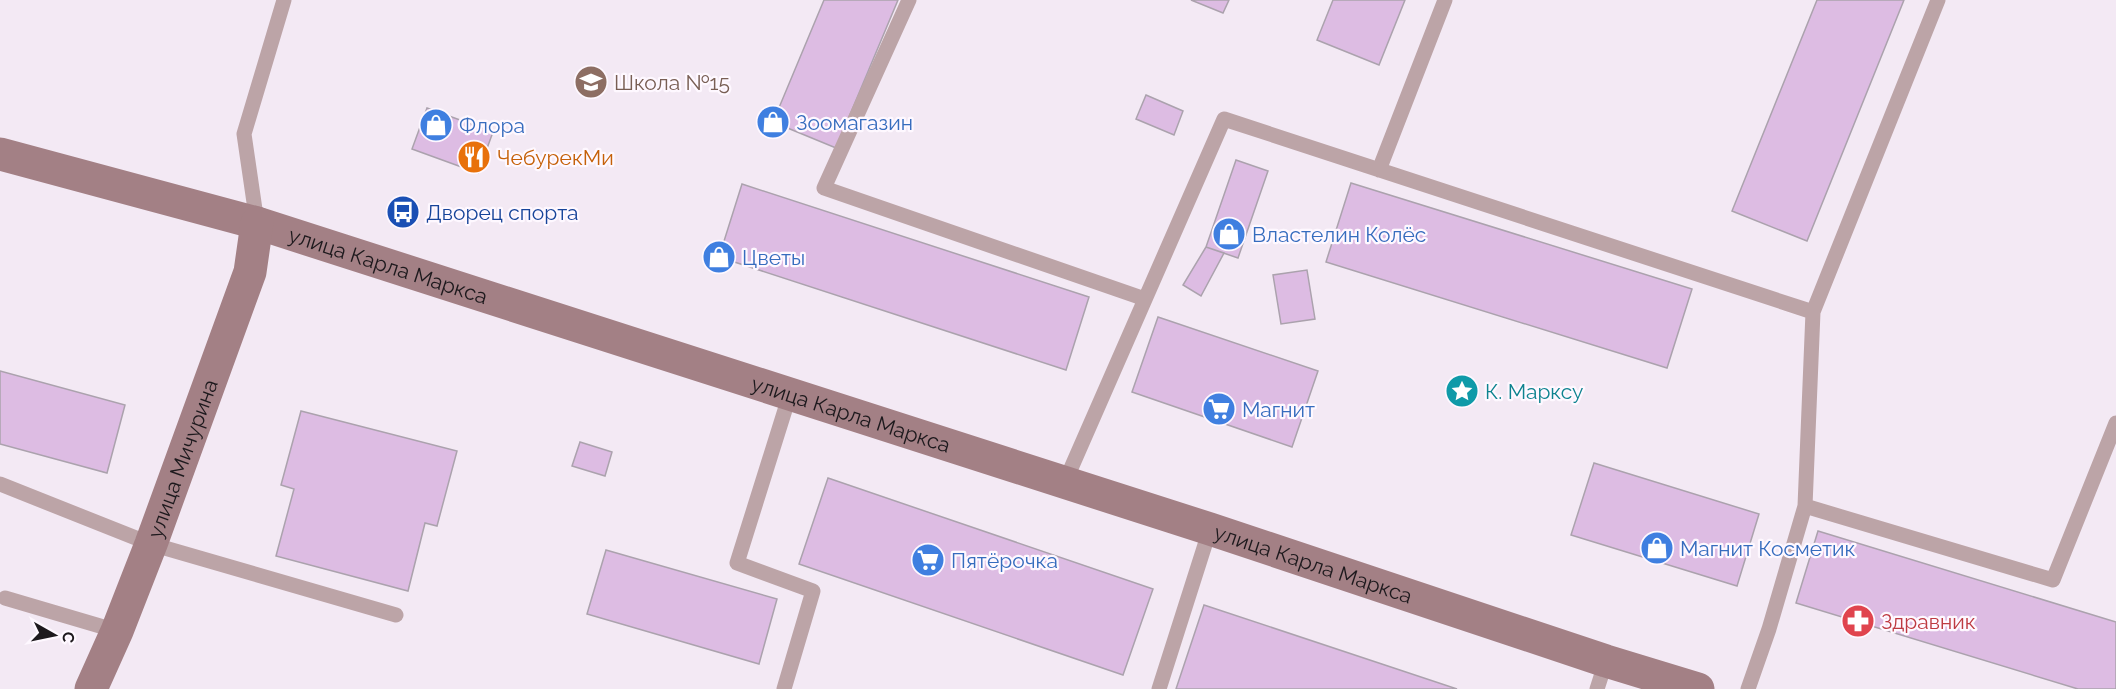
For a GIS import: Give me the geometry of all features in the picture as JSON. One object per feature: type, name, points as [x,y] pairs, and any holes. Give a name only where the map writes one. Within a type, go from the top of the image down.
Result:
[{"type":"street","name":"улица Карла Маркса","points":[[0,154],[257,223],[1210,529],[1601,675],[1698,689]]},
{"type":"street","name":"улица Мичурина","points":[[92,689],[151,544],[250,272],[257,223]]},
{"type":"lane","points":[[257,223],[244,135],[284,0]]},
{"type":"lane","points":[[909,0],[824,188],[1145,299]]},
{"type":"lane","points":[[1379,170],[1446,0]]},
{"type":"lane","points":[[1748,689],[1769,629],[1804,506],[1813,312],[1938,0]]},
{"type":"lane","points":[[1065,483],[1224,119],[1813,312]]},
{"type":"lane","points":[[784,689],[813,591],[738,563],[790,394]]},
{"type":"lane","points":[[1804,506],[2053,580],[2116,423]]},
{"type":"lane","points":[[0,484],[151,544],[396,615]]},
{"type":"lane","points":[[1160,689],[1210,529]]},
{"type":"lane","points":[[5,598],[117,631]]},
{"type":"building","points":[[824,0],[898,0],[836,148],[773,122]]},
{"type":"building","points":[[1191,0],[1229,0],[1223,13]]},
{"type":"building","points":[[1333,0],[1405,0],[1379,65],[1317,40]]},
{"type":"building","points":[[1817,0],[1904,0],[1807,241],[1732,211]]},
{"type":"building","points":[[1146,95],[1183,111],[1174,135],[1136,119]]},
{"type":"building","points":[[427,108],[493,132],[478,173],[412,149]]},
{"type":"building","points":[[1236,160],[1268,171],[1238,258],[1206,247]]},
{"type":"building","points":[[1351,183],[1692,289],[1667,368],[1326,262]]},
{"type":"building","points":[[742,184],[1089,297],[1066,370],[719,257]]},
{"type":"building","points":[[1206,247],[1224,253],[1201,296],[1183,285]]},
{"type":"building","points":[[1307,270],[1315,319],[1281,324],[1273,275]]},
{"type":"building","points":[[1158,317],[1318,371],[1292,447],[1132,392]]},
{"type":"building","points":[[0,371],[125,405],[107,473],[0,444]]},
{"type":"building","points":[[301,411],[457,451],[437,526],[425,523],[408,591],[276,556],[294,489],[281,485]]},
{"type":"building","points":[[580,442],[612,452],[605,476],[572,466]]},
{"type":"building","points":[[1594,463],[1759,514],[1737,586],[1571,535]]},
{"type":"building","points":[[828,478],[1153,589],[1123,675],[799,564]]},
{"type":"building","points":[[1818,531],[2116,622],[2116,689],[2078,689],[1796,603]]},
{"type":"building","points":[[606,550],[777,599],[759,664],[587,614]]},
{"type":"building","points":[[1204,605],[1457,689],[1176,689]]},
{"type":"place","name":"Школа №15","points":[[591,82]]},
{"type":"place","name":"Зоомагазин","points":[[773,122]]},
{"type":"place","name":"Флора","points":[[436,125]]},
{"type":"place","name":"ЧебурекМи","points":[[474,157]]},
{"type":"place","name":"Дворец спорта","points":[[403,212]]},
{"type":"place","name":"Властелин Колёс","points":[[1229,234]]},
{"type":"place","name":"Цветы","points":[[719,257]]},
{"type":"place","name":"К. Марксу","points":[[1462,391]]},
{"type":"place","name":"Магнит","points":[[1219,409]]},
{"type":"place","name":"Магнит Косметик","points":[[1657,548]]},
{"type":"place","name":"Пятёрочка","points":[[928,560]]},
{"type":"place","name":"Здравник","points":[[1858,621]]}]
